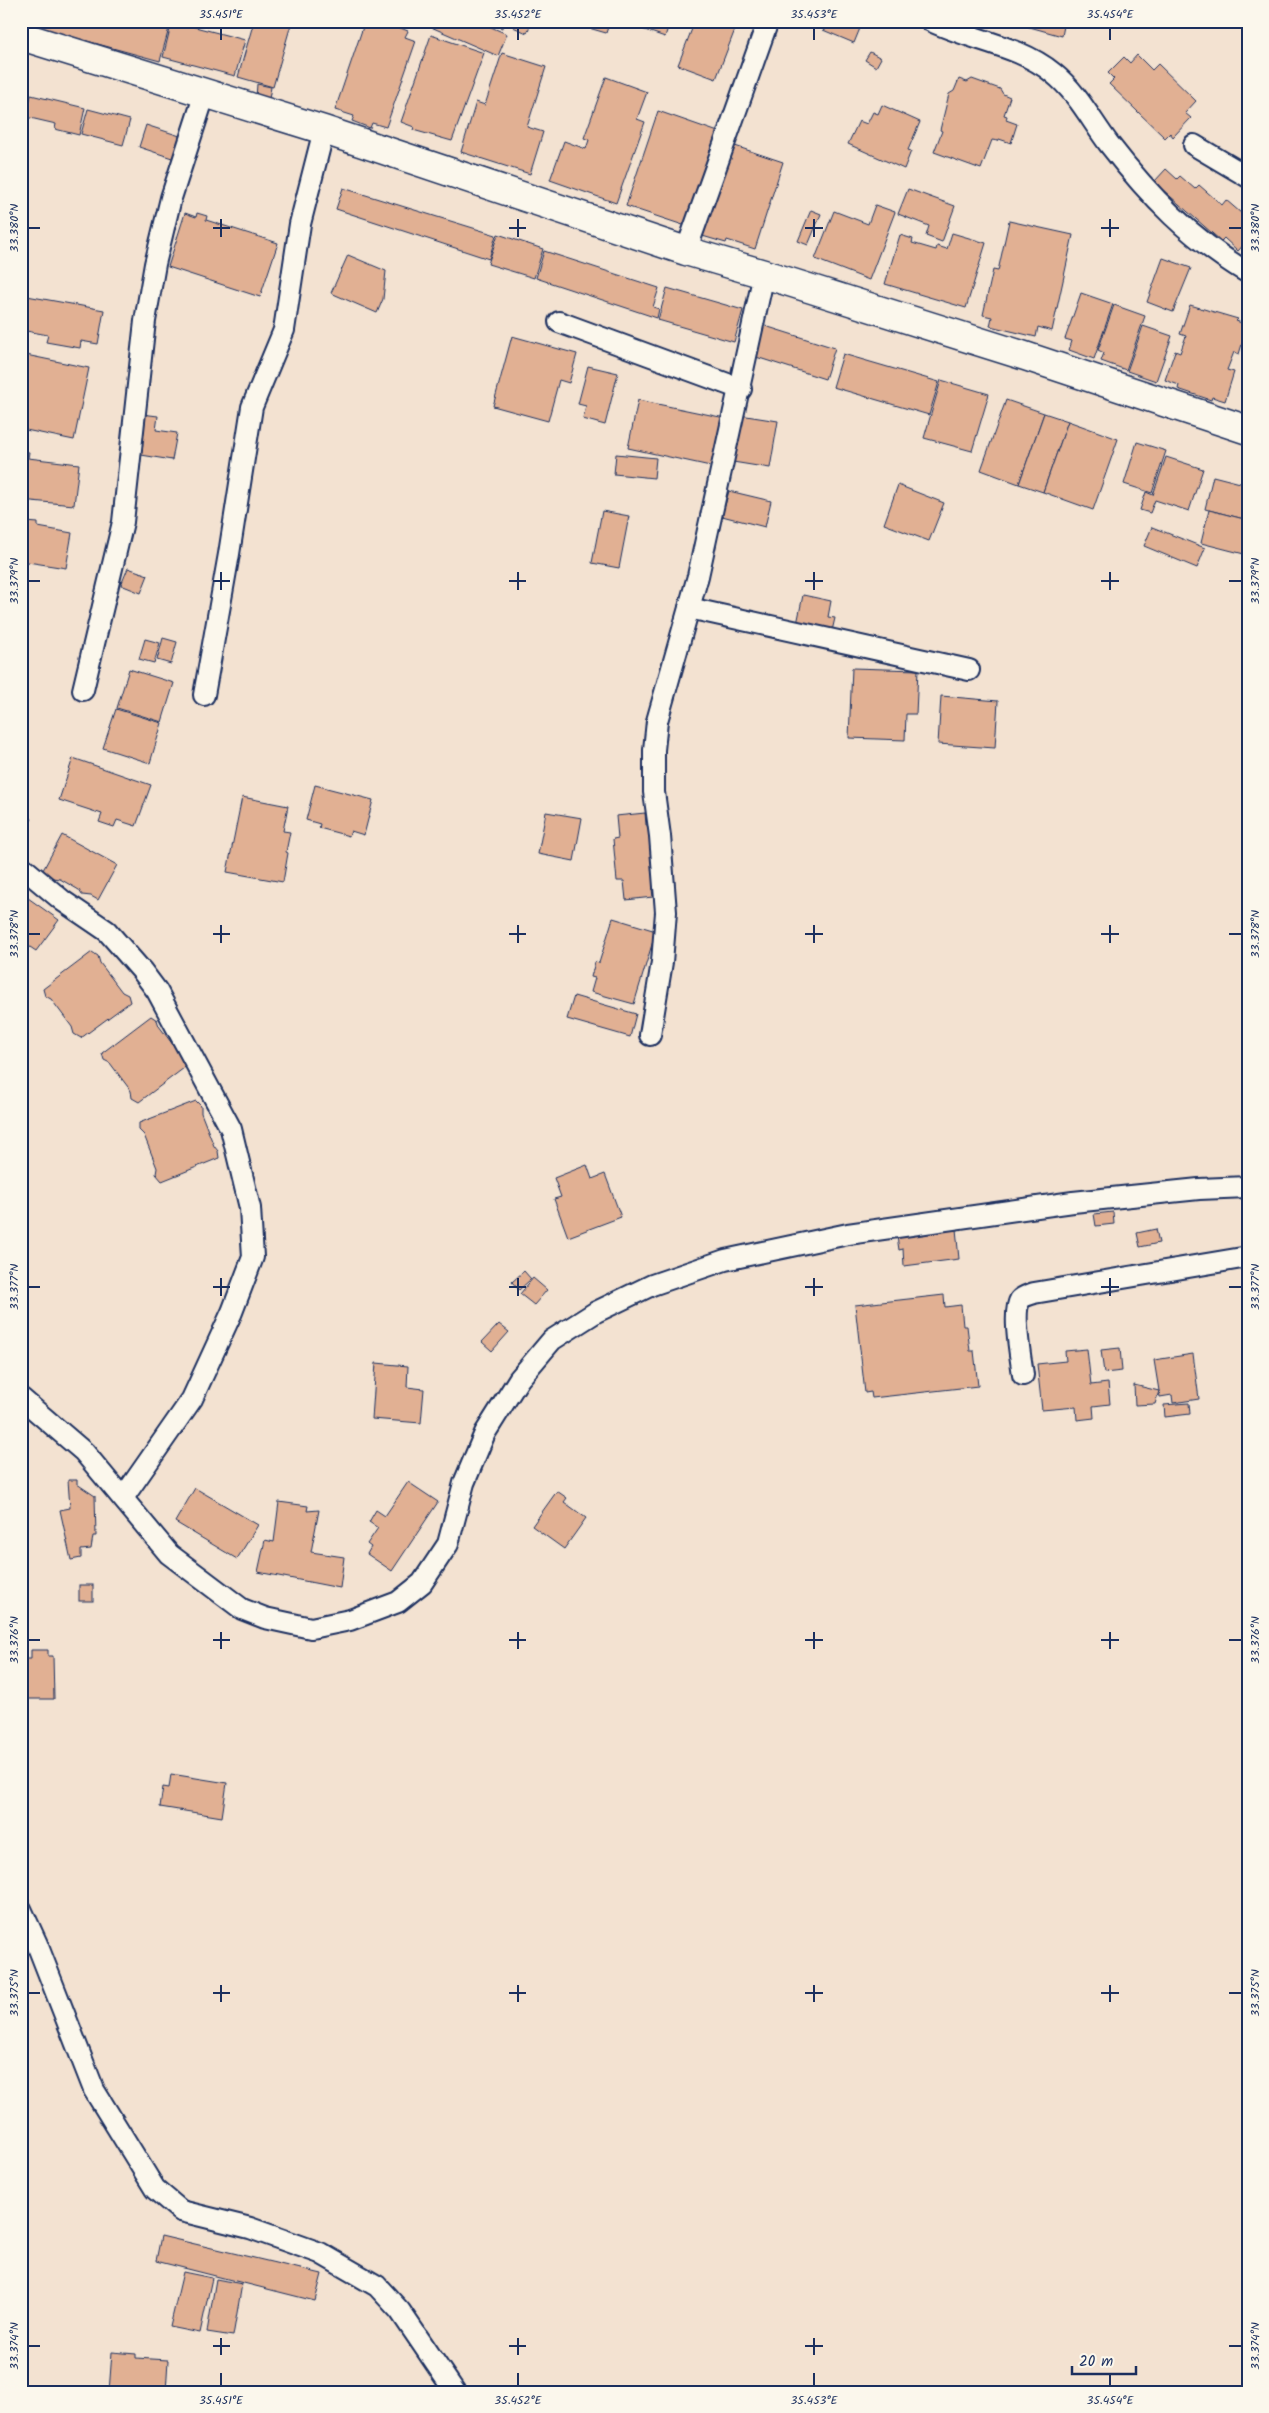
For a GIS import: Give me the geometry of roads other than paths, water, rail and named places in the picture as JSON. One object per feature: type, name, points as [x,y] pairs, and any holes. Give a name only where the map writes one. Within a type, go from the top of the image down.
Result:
[{"type":"main road","points":[[21,36],[324,130],[686,251],[764,274],[1248,430]]},
{"type":"street","points":[[686,251],[768,21]]},
{"type":"street","points":[[931,21],[1012,51],[1039,63],[1052,72],[1069,87],[1123,162],[1179,224],[1223,258],[1248,273]]},
{"type":"street","points":[[83,690],[123,522],[145,321],[155,264],[171,198],[205,93]]},
{"type":"street","points":[[204,695],[230,554],[252,407],[284,330],[300,224],[324,130]]},
{"type":"street","points":[[1194,145],[1248,177]]},
{"type":"street","points":[[650,1035],[662,962],[666,912],[660,836],[654,792],[654,750],[657,721],[689,608],[741,389],[764,274]]},
{"type":"street","points":[[559,322],[741,389]]},
{"type":"street","points":[[689,608],[970,670]]},
{"type":"street","points":[[21,866],[106,931],[142,971],[157,991],[231,1129],[250,1208],[253,1257],[232,1312],[192,1399],[123,1498]]},
{"type":"street","points":[[21,1398],[84,1452],[169,1554],[242,1609],[265,1618],[311,1628],[350,1620],[398,1602],[422,1583],[448,1544],[464,1483],[484,1433],[520,1379],[552,1340],[604,1308],[652,1285],[725,1260],[838,1236],[1074,1202],[1199,1189],[1248,1187]]},
{"type":"street","points":[[1023,1376],[1017,1318],[1019,1302],[1023,1297],[1044,1291],[1248,1257]]},
{"type":"street","points":[[21,1909],[37,1944],[94,2090],[155,2189],[181,2211],[250,2228],[320,2253],[377,2286],[400,2311],[455,2392]]}]
